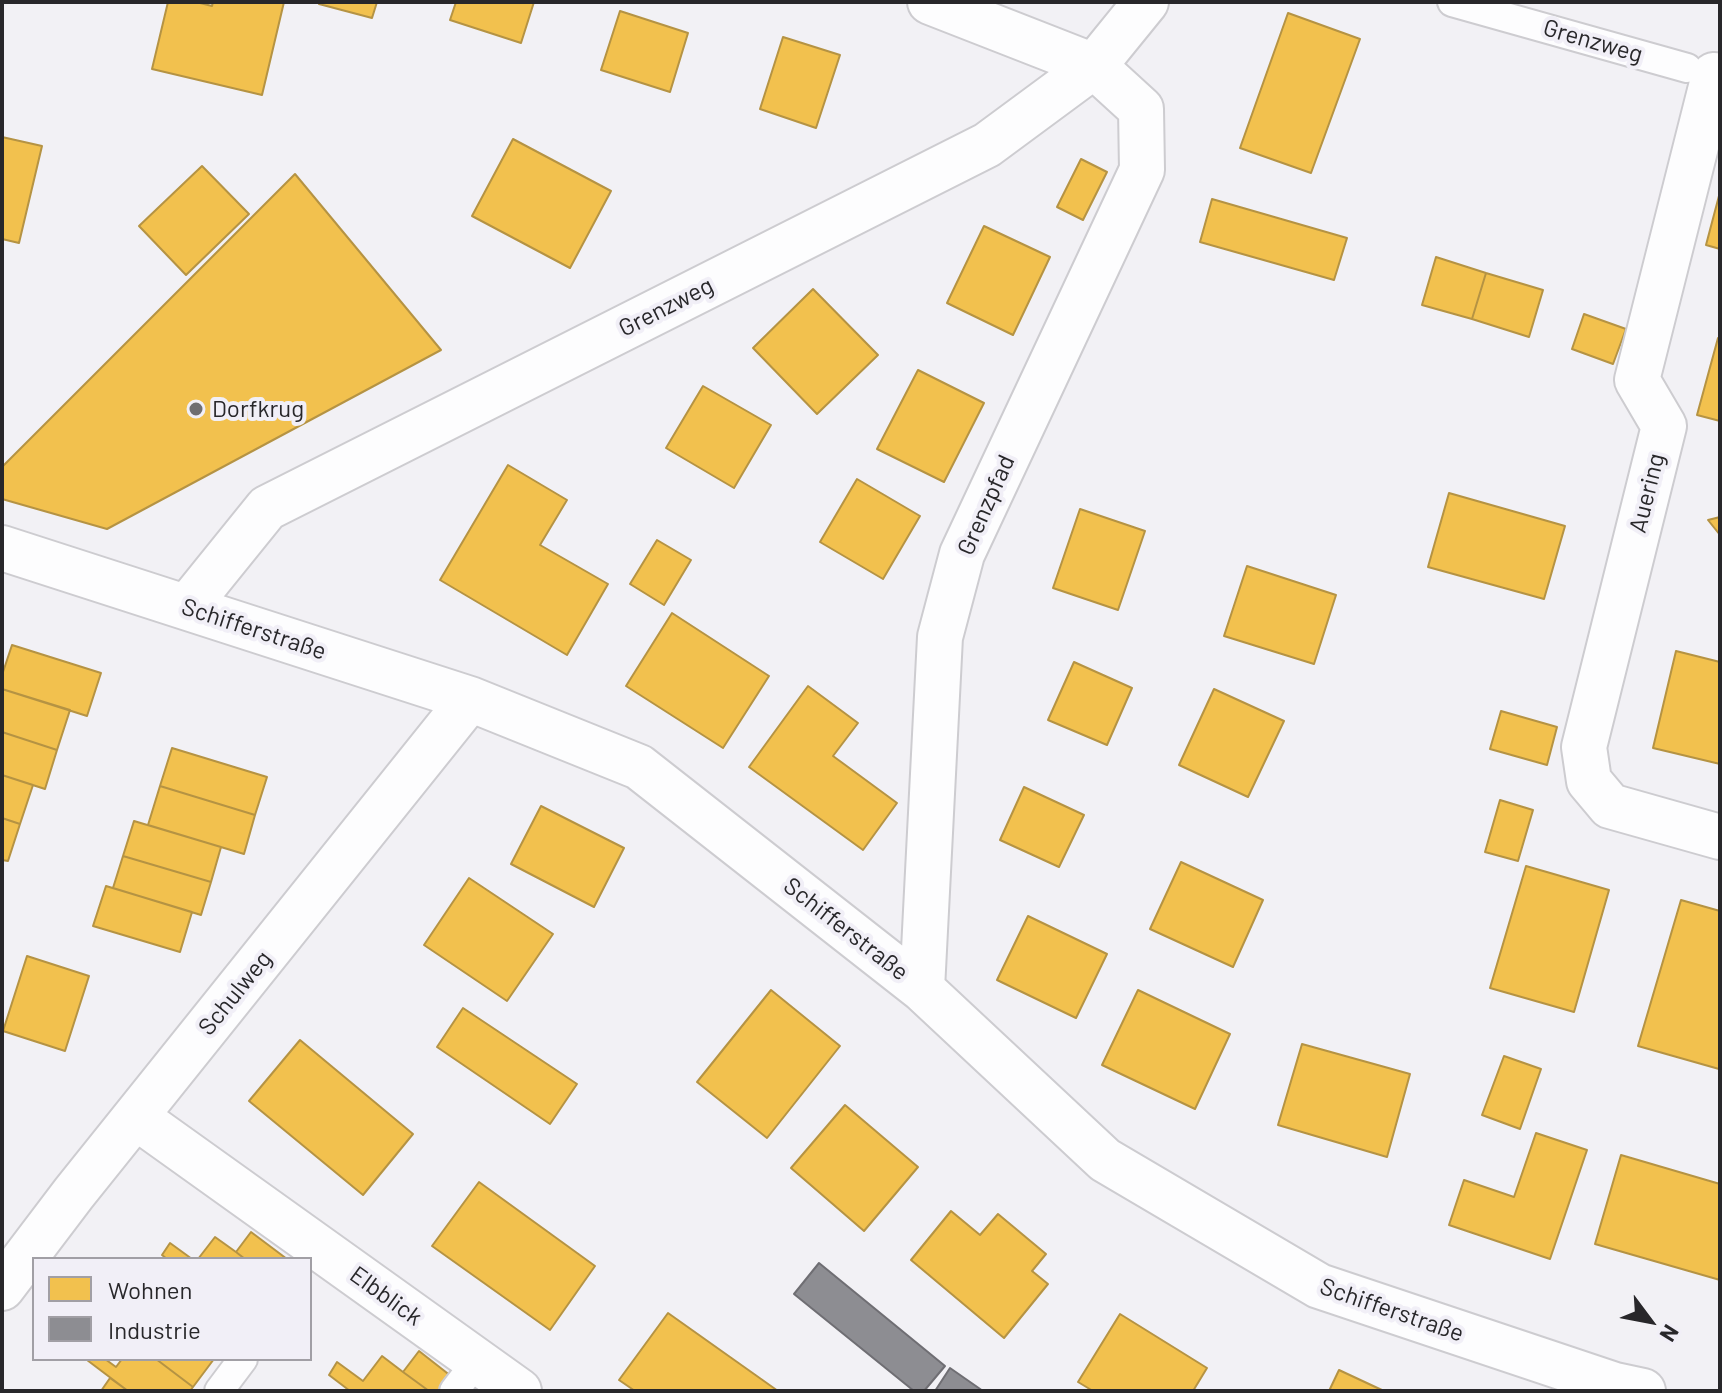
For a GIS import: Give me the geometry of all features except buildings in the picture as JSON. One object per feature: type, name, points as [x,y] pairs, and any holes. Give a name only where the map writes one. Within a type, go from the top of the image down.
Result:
[{"type":"street","points":[[930,2],[1094,66]]},
{"type":"street","name":"Grenzweg","points":[[187,607],[267,508],[987,145],[1094,66],[1146,2]]},
{"type":"street","name":"Grenzpfad","points":[[922,989],[940,637],[962,554],[1142,170],[1141,109],[1094,66]]},
{"type":"street","name":"Auering","points":[[1710,67],[1637,380],[1664,426],[1584,747],[1589,781],[1610,806],[1720,837]]},
{"type":"street","name":"Schifferstraße","points":[[2,548],[470,699],[639,767],[922,989],[1105,1160],[1319,1286],[1615,1385],[1643,1391]]},
{"type":"street","name":"Schulweg","points":[[2,1288],[74,1193],[470,699]]},
{"type":"street","name":"Elbblick","points":[[136,1117],[466,1376],[519,1391]]},
{"type":"lane","name":"Grenzweg","points":[[1452,2],[1710,67]]},
{"type":"lane","points":[[219,1391],[242,1361]]},
{"type":"place","name":"Dorfkrug","points":[[196,409]]}]
